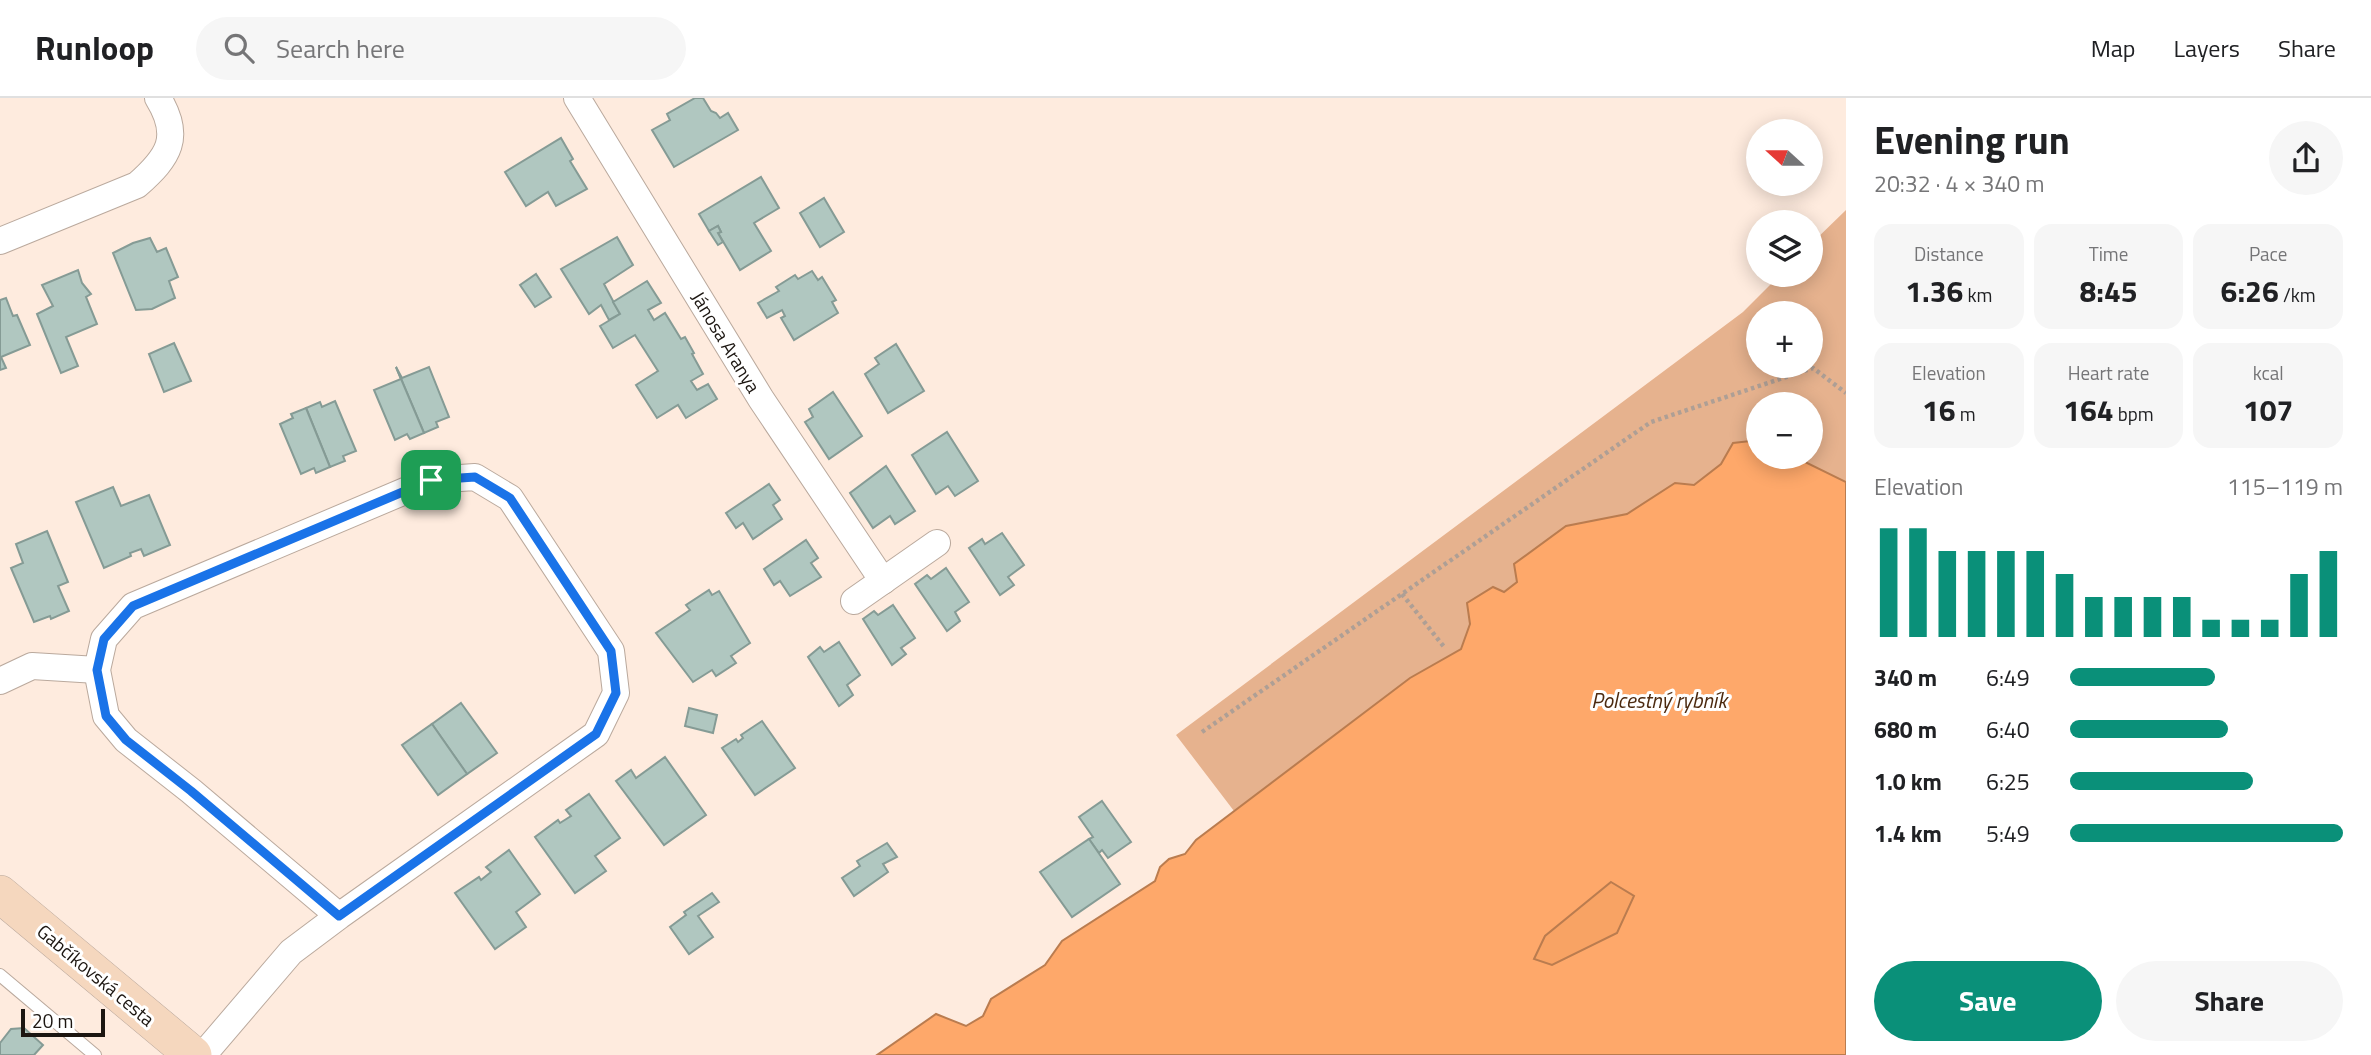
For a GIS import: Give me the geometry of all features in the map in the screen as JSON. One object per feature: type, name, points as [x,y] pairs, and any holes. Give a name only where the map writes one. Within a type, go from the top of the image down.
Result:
[{"type":"main road","name":"Gabčíkovská cesta","points":[[0,894],[193,1055]]},
{"type":"street","points":[[0,241],[137,185],[152,172],[167,155],[171,139],[171,121],[158,98]]},
{"type":"street","name":"Jánosa Aranya","points":[[577,98],[761,399],[883,581]]},
{"type":"street","points":[[203,1055],[291,953],[596,734],[616,693],[611,651],[510,498],[475,477],[431,480],[133,606],[104,639],[97,670],[106,716],[126,740],[339,916]]},
{"type":"street","points":[[854,601],[937,543]]},
{"type":"street","points":[[0,681],[32,666],[97,670]]},
{"type":"lane","points":[[0,975],[95,1055]]},
{"type":"path","points":[[1202,732],[1651,422],[1813,368],[1846,393]]},
{"type":"path","points":[[1402,594],[1445,648]]},
{"type":"shaded area","points":[[1846,210],[1846,482],[1819,469],[1823,469],[1823,392],[1746,392],[1746,442],[1733,443],[1721,464],[1694,485],[1675,484],[1627,514],[1566,526],[1515,564],[1517,582],[1470,624],[1461,649],[1410,678],[1234,811],[1176,735],[1746,309],[1746,378],[1823,378],[1823,301],[1754,301],[1768,287],[1823,287],[1823,232]]},
{"type":"shaded area","points":[[1611,882],[1634,896],[1618,933],[1552,965],[1533,959],[1545,936]]},
{"type":"water","name":"Polcestný rybník","points":[[1746,442],[1746,469],[1819,469],[1846,482],[1846,1055],[877,1055],[936,1014],[966,1026],[983,1016],[991,999],[1045,965],[1062,941],[1155,881],[1160,867],[1169,859],[1185,854],[1196,840],[1410,678],[1461,649],[1470,624],[1467,603],[1493,587],[1504,592],[1517,582],[1514,564],[1566,526],[1627,514],[1675,483],[1694,485],[1721,464],[1733,443]],"holes":[[[1611,882],[1634,896],[1617,933],[1552,965],[1534,959],[1545,936]]]},
{"type":"building","points":[[695,98],[703,98],[711,111],[720,118],[728,113],[738,130],[674,167],[652,130],[670,120],[667,114]]},
{"type":"building","points":[[561,138],[573,159],[570,161],[587,189],[556,206],[548,192],[526,206],[505,172]]},
{"type":"building","points":[[761,177],[779,208],[754,223],[771,251],[740,270],[718,233],[721,232],[718,226],[709,231],[699,214]]},
{"type":"building","points":[[824,198],[844,232],[820,247],[800,213]]},
{"type":"building","points":[[718,226],[723,242],[718,245],[709,231]]},
{"type":"building","points":[[617,237],[633,265],[604,284],[620,314],[609,320],[601,305],[589,314],[561,269]]},
{"type":"building","points":[[150,238],[157,252],[166,248],[178,277],[169,281],[175,298],[152,309],[136,310],[113,253]]},
{"type":"building","points":[[78,270],[82,283],[91,294],[86,297],[97,324],[66,337],[78,366],[61,373],[37,314],[53,306],[42,285]]},
{"type":"building","points":[[812,271],[818,280],[822,277],[836,300],[832,302],[838,313],[794,340],[781,318],[785,316],[782,310],[767,318],[758,303],[779,291],[776,287],[795,275],[798,279]]},
{"type":"building","points":[[536,274],[551,297],[535,307],[520,285]]},
{"type":"building","points":[[647,281],[661,303],[648,310],[654,320],[665,313],[681,339],[685,337],[703,374],[691,381],[697,390],[708,384],[717,399],[686,418],[678,405],[657,418],[636,385],[658,371],[635,335],[613,348],[600,326],[620,314],[613,302]]},
{"type":"building","points":[[6,298],[30,345],[1,357],[6,368],[0,370],[0,300]]},
{"type":"building","points":[[174,343],[191,381],[164,392],[149,354]]},
{"type":"building","points":[[896,344],[924,391],[888,413],[865,374],[879,364],[875,358]]},
{"type":"building","points":[[396,367],[402,378],[429,367],[449,417],[436,422],[438,427],[424,433]]},
{"type":"building","points":[[396,367],[424,433],[410,439],[407,434],[395,440],[374,390],[401,379]]},
{"type":"building","points":[[833,392],[862,436],[829,459],[805,422],[813,417],[809,409]]},
{"type":"building","points":[[335,401],[356,451],[343,456],[345,461],[330,467],[306,408],[320,402],[322,407]]},
{"type":"building","points":[[306,408],[330,467],[316,473],[314,468],[301,474],[280,424],[293,418],[291,414]]},
{"type":"building","points":[[947,432],[978,481],[955,496],[948,486],[936,494],[912,455]]},
{"type":"building","points":[[886,466],[915,511],[895,524],[890,516],[873,528],[850,493]]},
{"type":"building","points":[[769,484],[780,500],[773,505],[782,519],[753,539],[743,523],[736,528],[726,513]]},
{"type":"building","points":[[113,487],[121,506],[149,495],[170,545],[144,556],[141,549],[104,568],[76,502]]},
{"type":"building","points":[[47,531],[68,582],[58,586],[69,611],[51,619],[50,616],[34,622],[11,568],[23,563],[16,544]]},
{"type":"building","points":[[1002,533],[1024,565],[1008,577],[1014,585],[1000,595],[969,548],[982,539],[985,544]]},
{"type":"building","points":[[806,540],[818,558],[811,563],[821,577],[790,596],[780,581],[774,585],[764,569]]},
{"type":"building","points":[[946,568],[969,602],[955,612],[960,621],[947,631],[915,584],[927,575],[931,579]]},
{"type":"building","points":[[709,590],[712,595],[719,591],[750,643],[731,656],[736,663],[716,676],[712,670],[693,682],[656,633],[690,610],[686,605]]},
{"type":"building","points":[[893,605],[915,638],[901,648],[906,654],[892,665],[863,619],[874,611],[878,615]]},
{"type":"building","points":[[839,642],[860,675],[847,685],[853,695],[839,706],[808,657],[820,647],[824,652]]},
{"type":"building","points":[[461,703],[497,753],[467,774],[432,724]]},
{"type":"building","points":[[689,708],[717,715],[713,733],[685,726]]},
{"type":"building","points":[[762,721],[795,768],[755,795],[722,748],[736,739],[738,742],[743,738],[741,735]]},
{"type":"building","points":[[432,724],[467,774],[438,795],[402,745]]},
{"type":"building","points":[[665,757],[706,815],[664,845],[616,781],[631,770],[636,778]]},
{"type":"building","points":[[589,794],[620,838],[595,856],[606,871],[575,893],[535,837],[558,820],[560,823],[571,816],[566,810]]},
{"type":"building","points":[[1102,801],[1131,842],[1108,858],[1102,850],[1099,853],[1089,839],[1093,837],[1079,817]]},
{"type":"building","points":[[1089,839],[1120,884],[1072,917],[1040,872]]},
{"type":"building","points":[[887,843],[897,857],[883,864],[888,872],[854,896],[842,878],[860,866],[857,861]]},
{"type":"building","points":[[509,850],[540,894],[516,912],[526,927],[495,949],[455,893],[479,877],[481,880],[491,872],[486,867]]},
{"type":"building","points":[[712,893],[719,902],[698,916],[713,937],[689,954],[670,927],[686,915],[684,912]]},
{"type":"building","points":[[24,1028],[43,1045],[34,1055],[0,1055],[0,1043],[11,1029]]},
{"type":"route","points":[[475,477],[510,498],[611,651],[616,693],[596,734],[339,916],[126,740],[106,716],[97,670],[104,639],[133,606],[431,480],[475,477]]}]
